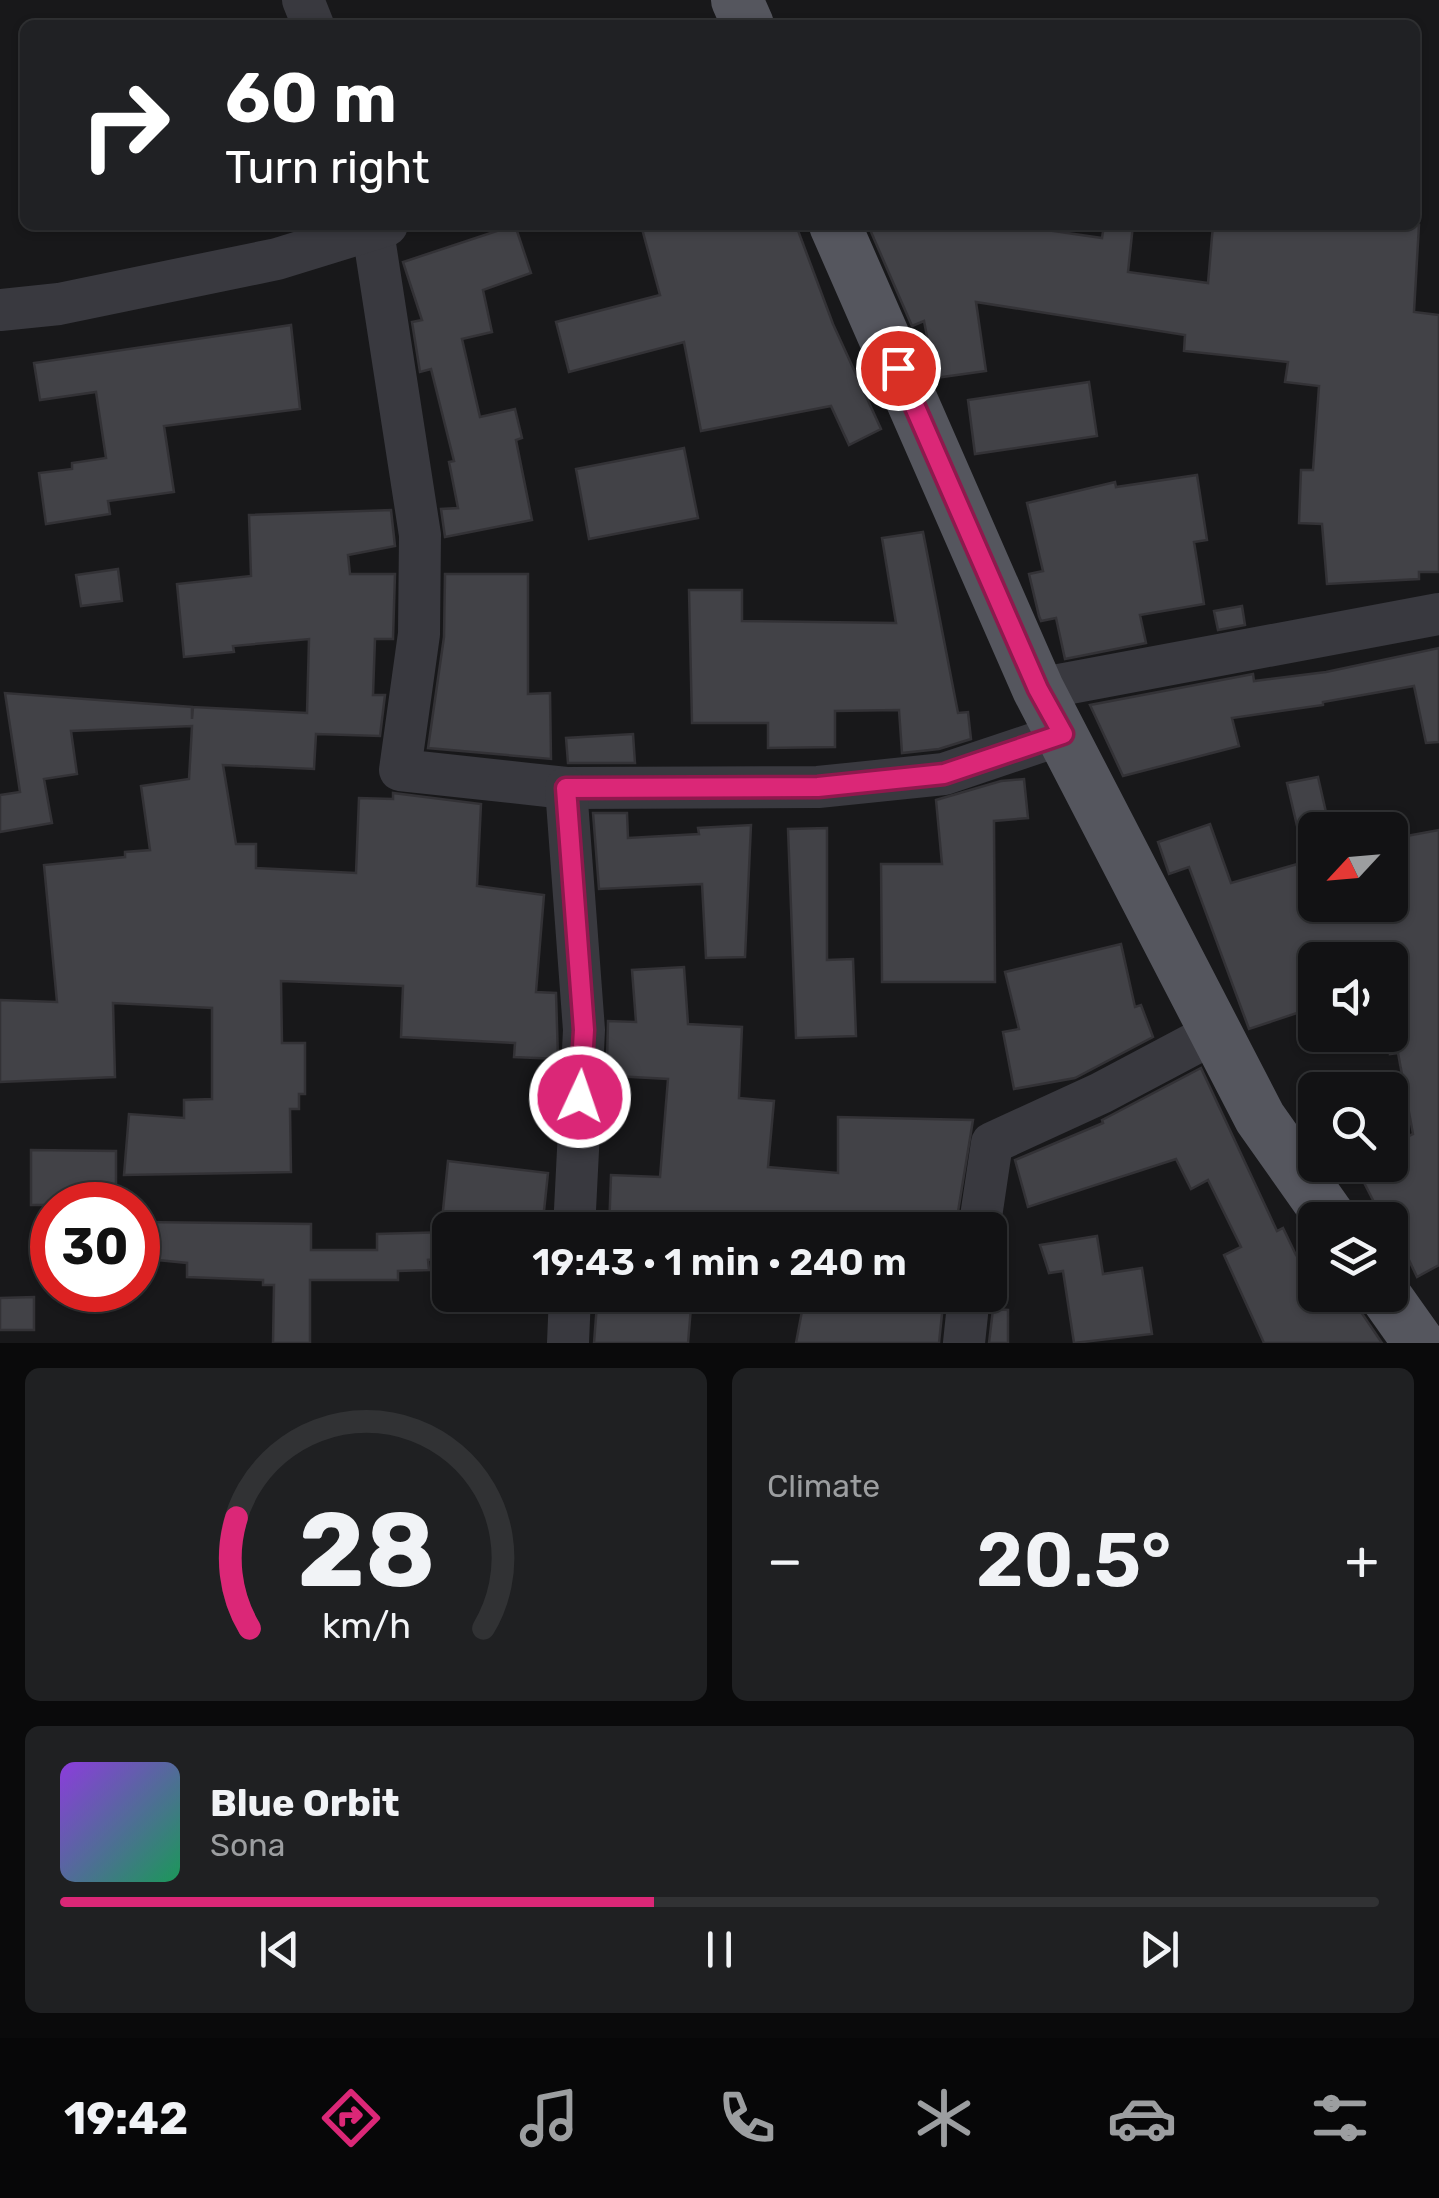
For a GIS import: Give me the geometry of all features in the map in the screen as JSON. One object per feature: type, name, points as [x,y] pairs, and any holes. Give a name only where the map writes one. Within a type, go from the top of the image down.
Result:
[{"type":"main road","points":[[837,230],[1038,689],[1260,1118],[1319,1202]]},
{"type":"main road","points":[[1397,1312],[1419,1343]]},
{"type":"street","points":[[0,310],[59,304],[277,259],[368,230]]},
{"type":"street","points":[[377,230],[420,536],[419,634],[400,770],[566,788],[818,787],[944,774],[1063,734]]},
{"type":"street","points":[[1038,689],[1439,614]]},
{"type":"street","points":[[566,788],[584,1030],[575,1212]]},
{"type":"street","points":[[982,1212],[992,1143],[1101,1093],[1216,1032]]},
{"type":"street","points":[[568,1343],[569,1312]]},
{"type":"street","points":[[964,1343],[967,1312]]},
{"type":"building","points":[[500,230],[517,230],[531,273],[483,290],[492,332],[462,339],[480,417],[515,409],[522,438],[516,440],[532,520],[445,537],[441,509],[458,508],[449,462],[454,461],[431,369],[420,372],[412,322],[422,320],[403,262]]},
{"type":"building","points":[[642,230],[798,230],[833,324],[881,429],[849,445],[831,406],[701,431],[684,342],[569,372],[556,322],[660,295]]},
{"type":"building","points":[[870,230],[1047,230],[1102,238],[1103,230],[1132,230],[1128,272],[1208,283],[1213,230],[1419,230],[1414,312],[1439,315],[1439,572],[1419,572],[1419,579],[1327,584],[1322,524],[1299,523],[1301,470],[1313,470],[1319,386],[1285,382],[1288,362],[1184,351],[1185,335],[976,302],[986,371],[935,378],[924,321],[912,326]]},
{"type":"building","points":[[291,325],[300,409],[164,426],[174,492],[108,501],[110,514],[46,524],[39,473],[72,469],[72,463],[106,458],[96,392],[40,400],[34,363]]},
{"type":"building","points":[[1089,382],[1097,436],[975,454],[968,400]]},
{"type":"building","points":[[684,448],[698,518],[589,539],[576,469]]},
{"type":"building","points":[[1197,475],[1207,540],[1194,542],[1204,604],[1140,615],[1146,643],[1065,659],[1056,618],[1041,621],[1039,616],[1029,574],[1043,571],[1027,503],[1115,482],[1116,487]]},
{"type":"building","points":[[391,510],[395,546],[348,555],[350,574],[395,574],[393,639],[375,639],[373,695],[385,695],[380,736],[316,734],[314,769],[223,765],[236,844],[256,844],[256,868],[356,873],[359,798],[393,799],[393,793],[481,804],[477,886],[544,895],[536,992],[556,993],[558,1059],[514,1057],[515,1043],[401,1037],[403,986],[281,981],[282,1043],[305,1043],[305,1094],[299,1094],[299,1109],[290,1109],[291,1172],[124,1175],[129,1114],[184,1118],[184,1100],[212,1099],[212,1008],[113,1003],[115,1077],[0,1082],[0,1000],[57,1002],[44,865],[125,857],[125,852],[150,850],[141,786],[189,779],[192,726],[71,731],[77,774],[44,779],[52,823],[0,832],[0,795],[20,792],[5,693],[192,707],[192,719],[193,707],[307,713],[309,639],[233,646],[234,652],[184,657],[177,584],[251,576],[249,515]]},
{"type":"building","points":[[923,532],[958,713],[968,712],[971,739],[939,749],[902,753],[899,710],[835,711],[835,747],[768,748],[768,723],[692,723],[689,590],[742,590],[742,621],[896,623],[882,538]]},
{"type":"building","points":[[118,569],[122,601],[81,606],[76,575]]},
{"type":"building","points":[[445,574],[528,574],[528,694],[550,693],[551,759],[428,748],[444,637]]},
{"type":"building","points":[[1242,606],[1245,625],[1218,630],[1214,611]]},
{"type":"building","points":[[1439,648],[1439,742],[1426,743],[1414,686],[1232,718],[1239,746],[1123,776],[1090,705],[1253,674],[1254,681],[1326,672]]},
{"type":"building","points":[[633,734],[635,763],[568,763],[566,738]]},
{"type":"building","points":[[1318,777],[1326,812],[1298,812],[1298,830],[1287,783]]},
{"type":"building","points":[[1024,779],[1028,818],[994,821],[995,982],[882,982],[881,864],[942,864],[936,800],[1001,781]]},
{"type":"building","points":[[593,813],[627,813],[628,838],[699,834],[698,828],[751,825],[745,957],[706,958],[702,884],[599,889]]},
{"type":"building","points":[[1210,824],[1231,883],[1298,864],[1298,922],[1408,922],[1408,836],[1439,830],[1439,1265],[1417,1277],[1408,1258],[1408,1202],[1374,1202],[1364,1182],[1408,1182],[1408,1136],[1413,1134],[1408,1072],[1402,1072],[1398,1053],[1390,1052],[1408,1052],[1408,942],[1298,942],[1298,1013],[1249,1029],[1189,867],[1169,874],[1158,842]]},
{"type":"building","points":[[827,828],[827,960],[853,959],[856,1036],[796,1038],[788,829]]},
{"type":"building","points":[[1121,944],[1135,1007],[1141,1005],[1153,1037],[1075,1078],[1014,1089],[1003,1032],[1019,1029],[1005,972]]},
{"type":"building","points":[[684,967],[688,1024],[742,1027],[739,1098],[774,1101],[768,1167],[838,1173],[838,1117],[973,1120],[958,1212],[610,1212],[611,1175],[660,1177],[668,1079],[614,1076],[615,1062],[607,1061],[608,1021],[636,1022],[632,970]]},
{"type":"building","points":[[1201,1068],[1277,1231],[1283,1228],[1298,1254],[1298,1312],[1361,1312],[1382,1343],[1264,1343],[1224,1255],[1241,1247],[1208,1180],[1191,1189],[1176,1159],[1028,1207],[1015,1160],[1103,1123],[1102,1120]]},
{"type":"building","points":[[31,1150],[116,1151],[116,1182],[31,1182]]},
{"type":"building","points":[[448,1161],[548,1173],[544,1212],[443,1212]]},
{"type":"building","points":[[160,1222],[311,1224],[311,1250],[377,1250],[377,1234],[432,1232],[429,1270],[398,1271],[398,1280],[310,1280],[310,1343],[273,1343],[274,1285],[263,1285],[263,1280],[187,1277],[187,1263],[160,1260]]},
{"type":"building","points":[[1097,1236],[1103,1274],[1142,1268],[1152,1334],[1074,1343],[1063,1271],[1049,1273],[1040,1245]]},
{"type":"building","points":[[30,1297],[34,1330],[0,1330],[0,1298]]},
{"type":"building","points":[[1008,1310],[1008,1343],[989,1343],[993,1312]]},
{"type":"building","points":[[596,1312],[691,1312],[688,1343],[594,1343]]},
{"type":"building","points":[[802,1312],[942,1312],[939,1343],[796,1343]]},
{"type":"route","points":[[580,1097],[584,1030],[566,788],[818,787],[944,774],[1063,734],[1038,689],[898,368]]}]
